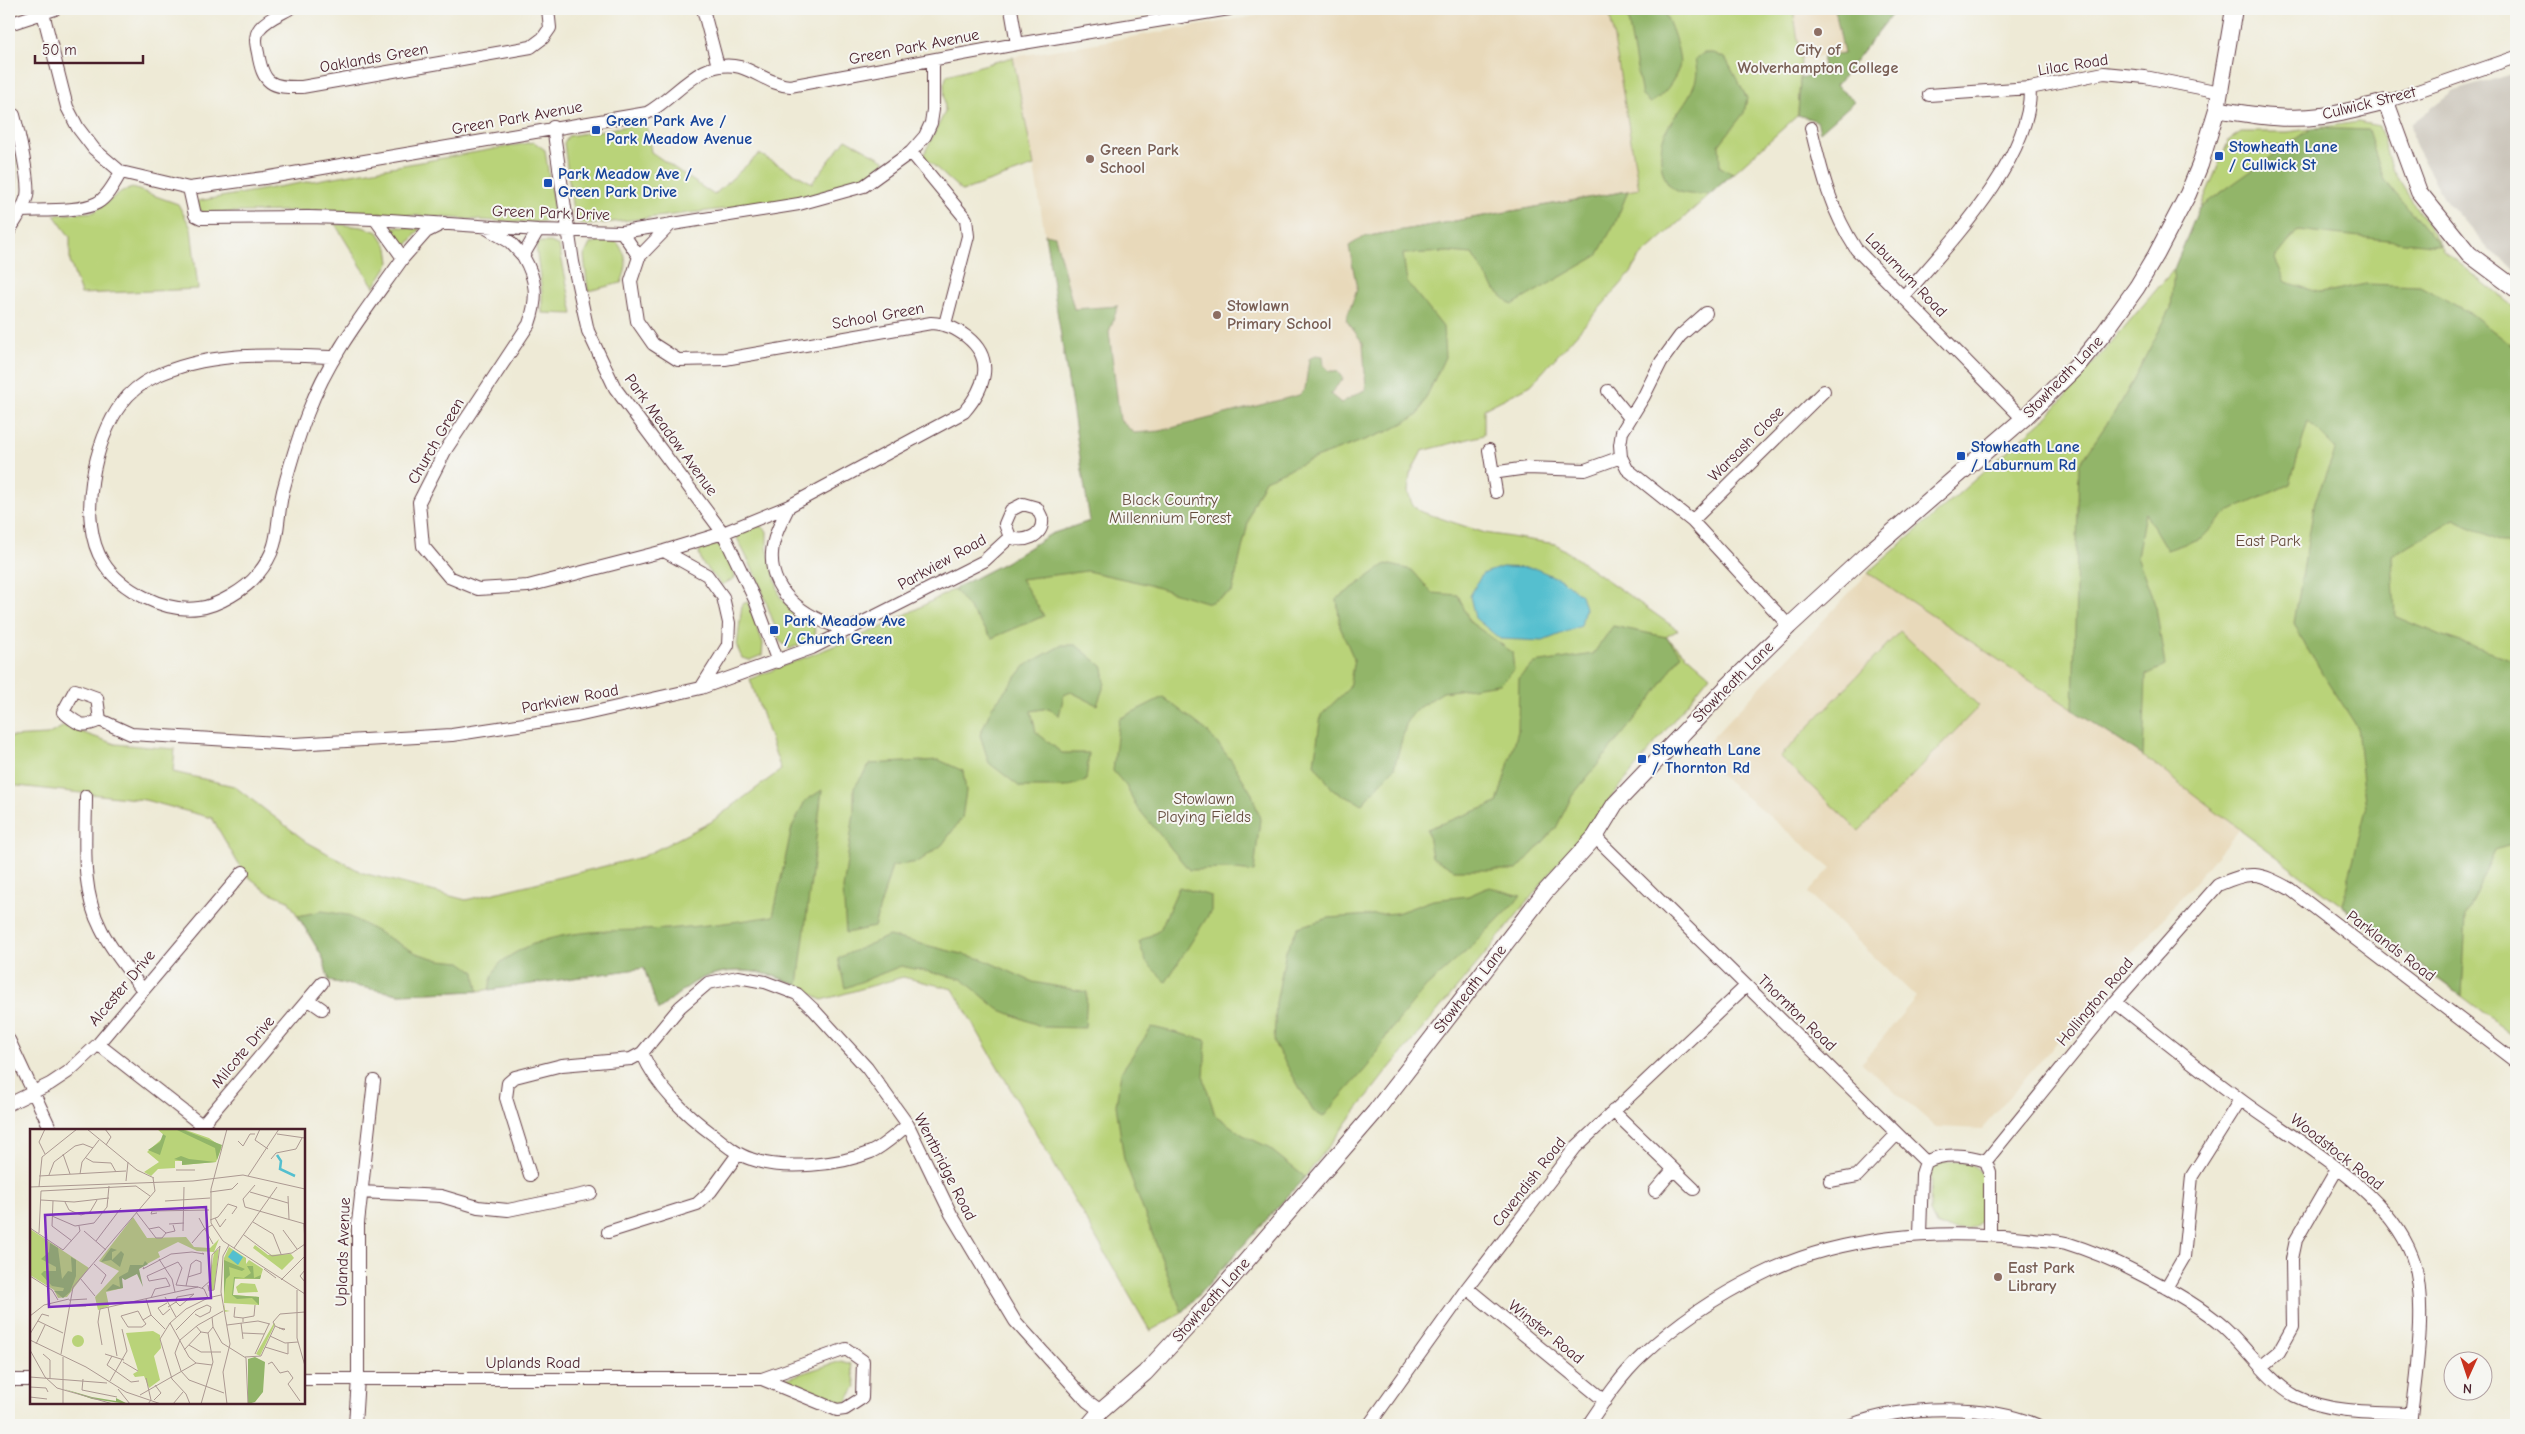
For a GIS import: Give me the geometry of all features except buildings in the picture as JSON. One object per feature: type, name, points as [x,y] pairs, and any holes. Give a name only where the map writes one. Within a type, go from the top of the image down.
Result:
[{"type":"street","name":"Oaklands Green","points":[[289,9],[261,27],[256,37],[261,73],[272,84],[284,88],[302,87],[531,47],[543,38],[550,28],[548,9]]},
{"type":"street","points":[[702,9],[718,66]]},
{"type":"street","points":[[1011,9],[1017,44]]},
{"type":"street","name":"Green Park Avenue","points":[[49,11],[67,107],[78,128],[94,149],[121,172],[189,188],[264,178],[647,113],[659,106],[694,75],[718,66],[739,67],[780,86],[790,86],[1017,44],[1230,9]]},
{"type":"street","name":"Stowheath Lane","points":[[1089,1425],[1101,1411],[1145,1373],[1215,1297],[1375,1112],[1545,892],[1595,837],[1615,804],[1728,686],[1789,626],[1866,555],[2023,419],[2077,366],[2104,333],[2137,287],[2188,194],[2217,109],[2234,9]]},
{"type":"street","points":[[9,24],[49,11]]},
{"type":"street","name":"Culwick Street","points":[[2217,109],[2268,118],[2324,116],[2386,102],[2516,57]]},
{"type":"street","name":"Green Park Drive","points":[[189,188],[195,215],[201,218],[309,217],[375,219],[568,231],[622,232],[799,204],[864,186],[911,152],[925,136],[930,124],[933,110],[933,60]]},
{"type":"street","name":"Lilac Road","points":[[1929,96],[2030,88],[2089,75],[2124,74],[2220,92]]},
{"type":"street","points":[[1904,296],[1964,227],[1988,194],[2027,120],[2030,88]]},
{"type":"street","points":[[2386,102],[2419,192],[2469,254],[2516,289]]},
{"type":"street","points":[[9,112],[14,114],[18,129],[28,194],[22,211],[9,231]]},
{"type":"street","name":"Park Meadow Avenue","points":[[553,128],[568,231],[588,332],[615,388],[723,533],[755,600],[778,662]]},
{"type":"street","name":"Laburnum Road","points":[[1811,128],[1825,186],[1837,219],[1856,249],[2023,419]]},
{"type":"street","points":[[911,152],[966,219],[968,226],[968,236],[945,324]]},
{"type":"street","points":[[22,211],[75,208],[97,203],[110,190],[121,172]]},
{"type":"street","points":[[375,219],[403,258]]},
{"type":"street","points":[[332,357],[267,355],[224,357],[185,366],[154,377],[139,386],[122,403],[98,452],[91,486],[90,514],[102,561],[118,580],[133,593],[155,602],[199,608],[241,590],[258,575],[277,544],[283,492],[308,411],[332,357],[403,258],[426,232],[445,222]]},
{"type":"street","name":"School Green","points":[[671,224],[639,257],[631,281],[637,321],[653,344],[678,360],[725,359],[931,323],[945,324],[958,330],[981,352],[984,363],[984,375],[975,399],[964,412],[789,506],[723,533]]},
{"type":"street","name":"Church Green","points":[[483,226],[510,242],[523,256],[534,280],[536,304],[532,317],[445,451],[419,502],[423,546],[449,577],[478,589],[528,586],[664,551],[723,533]]},
{"type":"street","points":[[523,256],[538,230]]},
{"type":"street","points":[[622,232],[639,257]]},
{"type":"street","points":[[1706,313],[1680,336],[1662,362],[1622,432],[1621,457],[1627,469],[1692,521],[1789,626]]},
{"type":"street","points":[[1608,391],[1630,418]]},
{"type":"street","name":"Warsash Close","points":[[1692,521],[1824,391]]},
{"type":"street","points":[[1489,450],[1496,492]]},
{"type":"street","points":[[1492,473],[1527,468],[1585,470],[1621,457]]},
{"type":"street","points":[[789,506],[775,538],[772,555],[777,585],[790,599],[816,619],[827,625],[850,630]]},
{"type":"street","name":"Parkview Road","points":[[100,720],[132,734],[253,743],[315,744],[452,736],[577,716],[702,688],[778,662],[850,630],[984,561],[1010,537]]},
{"type":"street","points":[[664,551],[707,575],[723,597],[729,623],[728,645],[702,688]]},
{"type":"street","points":[[86,796],[86,870],[89,898],[101,929],[142,989]]},
{"type":"street","name":"Thornton Road","points":[[1595,837],[1926,1162]]},
{"type":"street","name":"Alcester Drive","points":[[9,1104],[68,1072],[98,1044],[142,989],[243,872]]},
{"type":"street","name":"Parklands Road","points":[[2238,876],[2263,875],[2290,889],[2516,1062]]},
{"type":"street","name":"Hollington Road","points":[[1986,1161],[2116,1002],[2218,885],[2238,876]]},
{"type":"street","name":"Wentbridge Road","points":[[642,1053],[680,1007],[708,983],[738,977],[765,982],[797,994],[866,1068],[908,1125],[951,1214],[1015,1321],[1086,1401],[1101,1411]]},
{"type":"street","name":"Milcote Drive","points":[[98,1044],[205,1128],[322,983]]},
{"type":"street","name":"Cavendish Road","points":[[1369,1425],[1467,1288],[1575,1148],[1746,986]]},
{"type":"street","points":[[309,1000],[322,1010]]},
{"type":"street","name":"Woodstock Road","points":[[2116,1002],[2240,1100],[2337,1169],[2376,1201],[2397,1230],[2412,1256],[2421,1298],[2411,1419]]},
{"type":"street","points":[[9,1040],[51,1129]]},
{"type":"street","points":[[530,1175],[506,1098],[508,1083],[515,1077],[562,1064],[631,1059],[642,1053],[650,1070],[684,1113],[738,1154],[753,1160],[806,1165],[835,1162],[872,1152],[908,1125]]},
{"type":"street","name":"Uplands Avenue","points":[[355,1425],[358,1378],[358,1223],[374,1081]]},
{"type":"street","points":[[2166,1288],[2184,1257],[2192,1176],[2240,1100]]},
{"type":"street","points":[[1613,1111],[1694,1189]]},
{"type":"street","points":[[1830,1181],[1857,1176],[1897,1134]]},
{"type":"street","points":[[608,1232],[697,1204],[711,1191],[738,1154]]},
{"type":"street","points":[[1920,1234],[1922,1174],[1926,1162],[1935,1157],[1974,1157],[1986,1161],[1990,1172],[1990,1235]]},
{"type":"street","points":[[2262,1366],[2279,1352],[2293,1327],[2292,1267],[2296,1240],[2337,1169]]},
{"type":"street","points":[[1655,1191],[1673,1170]]},
{"type":"street","points":[[361,1192],[441,1196],[478,1207],[508,1210],[591,1193]]},
{"type":"street","points":[[1588,1425],[1604,1400],[1642,1355],[1693,1315],[1761,1274],[1844,1246],[1920,1234],[1990,1235],[2065,1243],[2134,1271],[2166,1288],[2221,1325],[2294,1395],[2319,1405],[2411,1419]]},
{"type":"street","name":"Winster Road","points":[[1467,1288],[1604,1400]]},
{"type":"street","name":"Uplands Road","points":[[305,1378],[762,1379],[846,1348],[863,1361],[862,1398],[845,1409],[837,1410],[762,1379]]},
{"type":"street","points":[[9,1380],[30,1380]]},
{"type":"street","points":[[1851,1425],[1874,1417],[1909,1410],[1956,1410],[1996,1415],[2037,1425]]},
{"type":"shaded area","name":"Stowlawn Primary School","points":[[1296,9],[1609,9],[1639,189],[1363,237],[1391,392],[1090,521],[1034,166],[1013,57]]},
{"type":"shaded area","name":"City of Wolverhampton College","points":[[1793,9],[1835,9],[1844,54],[1801,59]]},
{"type":"shaded area","points":[[2516,73],[2516,270],[2489,250],[2446,201],[2415,146],[2411,124],[2454,91]]},
{"type":"shaded area","points":[[1868,573],[2143,756],[2241,828],[1982,1129],[1936,1127],[1862,1063],[1916,997],[1808,893],[1831,868],[1696,755]]},
{"type":"green space","name":"Stowlawn Playing Fields","points":[[1609,9],[1793,9],[1801,59],[1798,115],[1638,259],[1631,273],[1531,385],[1484,409],[1484,435],[1422,451],[1410,474],[1408,492],[1412,504],[1419,511],[1485,533],[1556,544],[1678,630],[1666,637],[1710,675],[1482,958],[1387,1071],[1305,1177],[1182,1313],[1150,1331],[953,989],[903,977],[822,1000],[795,985],[766,974],[736,971],[699,979],[658,1010],[644,968],[478,991],[399,994],[329,981],[323,958],[288,900],[266,891],[243,872],[212,818],[145,800],[9,785],[9,737],[47,735],[64,726],[115,744],[175,749],[173,772],[234,786],[307,842],[363,873],[466,900],[642,857],[711,822],[781,770],[750,679],[880,628],[1006,562],[1051,534],[1090,521],[1391,392],[1363,237],[1639,189]]},
{"type":"green space","points":[[1626,9],[1662,9],[1672,28],[1677,46],[1680,62],[1677,73],[1664,93],[1650,103],[1642,96]]},
{"type":"green space","points":[[1835,9],[1896,9],[1836,86],[1855,101],[1820,132],[1817,121],[1798,115],[1800,79],[1822,69],[1823,57],[1844,54]]},
{"type":"green space","points":[[1704,53],[1714,53],[1726,59],[1747,98],[1744,113],[1719,145],[1720,167],[1733,173],[1710,194],[1686,194],[1675,190],[1664,176],[1661,148],[1666,131],[1688,97],[1695,82],[1697,72],[1695,59]]},
{"type":"green space","points":[[1013,57],[1034,166],[962,191],[923,156],[945,112],[944,84],[947,75]]},
{"type":"green space","name":"East Park","points":[[2358,122],[2379,126],[2391,168],[2444,251],[2516,309],[2516,1037],[2143,756],[1868,573],[2051,413],[2174,269],[2229,140],[2241,132],[2288,132]]},
{"type":"green space","points":[[646,123],[651,152],[714,195],[759,154],[812,183],[846,139],[886,161],[862,180],[793,201],[587,225],[578,222],[573,212],[564,143],[568,136]]},
{"type":"green space","points":[[9,126],[14,147],[16,170],[14,193],[9,214]]},
{"type":"green space","points":[[2312,128],[2368,130],[2384,180],[2440,246],[2298,230],[2275,259],[2286,282],[2321,293],[2366,284],[2421,286],[2473,315],[2516,349],[2516,548],[2454,519],[2392,556],[2395,616],[2440,635],[2516,661],[2516,844],[2495,850],[2466,915],[2462,996],[2342,905],[2366,809],[2357,727],[2306,647],[2294,623],[2315,501],[2336,449],[2308,421],[2290,484],[2226,513],[2202,538],[2167,550],[2145,513],[2137,556],[2156,607],[2165,666],[2146,675],[2143,756],[2073,710],[2079,465],[2122,401],[2171,308],[2174,269],[2199,208]]},
{"type":"green space","points":[[534,142],[545,150],[554,210],[550,221],[526,223],[329,210],[204,213],[199,209],[198,201]]},
{"type":"green space","points":[[133,188],[178,204],[191,228],[198,289],[81,294],[70,262],[70,237],[54,215],[94,212],[122,191]]},
{"type":"green space","name":"Black Country Millennium Forest","points":[[1628,191],[1616,221],[1597,256],[1512,305],[1495,290],[1472,254],[1449,252],[1403,254],[1407,282],[1443,327],[1445,357],[1418,415],[1389,431],[1310,460],[1265,480],[1252,506],[1232,592],[1209,603],[1142,583],[1087,571],[1021,579],[1044,616],[992,638],[954,589],[1006,562],[1051,534],[1090,521],[1045,234],[1055,236],[1074,309],[1118,306],[1109,332],[1120,420],[1134,433],[1160,431],[1299,395],[1305,389],[1309,359],[1316,355],[1323,356],[1324,366],[1330,371],[1337,371],[1343,379],[1330,394],[1341,403],[1366,389],[1363,343],[1346,320],[1357,289],[1349,246],[1363,237]]},
{"type":"green space","points":[[335,224],[362,227],[378,232],[388,248],[390,262],[374,287]]},
{"type":"green space","points":[[389,226],[420,229],[404,249]]},
{"type":"green space","points":[[603,241],[617,242],[621,247],[626,262],[623,277],[621,283],[588,291],[584,256],[590,244]]},
{"type":"green space","points":[[540,242],[551,242],[559,246],[573,314],[542,313],[542,293],[536,247]]},
{"type":"green space","points":[[761,526],[767,531],[767,547],[780,597],[800,620],[814,626],[816,638],[789,649],[780,641],[759,582],[736,536],[745,529]]},
{"type":"green space","points":[[706,543],[721,546],[733,568],[735,578],[722,585],[702,563],[699,552]]},
{"type":"green space","points":[[1386,564],[1412,570],[1432,593],[1458,595],[1470,622],[1512,652],[1514,670],[1500,684],[1443,692],[1418,708],[1407,721],[1394,768],[1362,804],[1334,791],[1314,764],[1321,715],[1349,688],[1354,659],[1340,627],[1337,599]]},
{"type":"green space","points":[[748,602],[763,643],[762,655],[750,660],[742,658],[737,647],[742,604]]},
{"type":"green space","points":[[1613,626],[1666,637],[1681,654],[1652,698],[1572,796],[1556,828],[1517,870],[1454,870],[1432,857],[1427,829],[1497,803],[1518,731],[1519,677],[1535,663],[1593,654]]},
{"type":"green space","points":[[1900,631],[1979,706],[1859,831],[1780,757]]},
{"type":"green space","points":[[1062,645],[1076,645],[1103,667],[1105,683],[1097,705],[1071,692],[1064,695],[1059,716],[1049,708],[1031,711],[1036,732],[1062,753],[1089,753],[1086,781],[1065,787],[1020,787],[989,763],[980,735],[992,707],[1026,665]]},
{"type":"green space","points":[[1163,697],[1207,731],[1231,760],[1252,794],[1260,819],[1254,872],[1227,869],[1189,870],[1137,807],[1126,786],[1113,771],[1119,719]]},
{"type":"green space","points":[[939,760],[963,771],[966,791],[962,818],[942,845],[918,862],[892,866],[874,927],[846,933],[843,889],[854,813],[854,788],[870,764]]},
{"type":"green space","points":[[822,790],[798,985],[787,980],[753,972],[729,971],[717,973],[694,983],[658,1010],[644,968],[489,990],[493,974],[504,960],[522,949],[541,941],[582,933],[667,929],[773,916],[792,827],[805,801]]},
{"type":"green space","points":[[1179,887],[1211,896],[1211,911],[1166,982],[1146,962],[1139,942],[1160,930]]},
{"type":"green space","points":[[1489,887],[1521,896],[1469,949],[1426,987],[1389,1032],[1368,1066],[1323,1117],[1313,1111],[1274,1043],[1276,1003],[1286,951],[1298,927],[1329,918],[1397,913],[1433,900],[1468,896]]},
{"type":"green space","points":[[322,911],[347,915],[416,953],[440,960],[461,962],[475,972],[478,991],[399,994],[329,981],[323,958],[298,916]]},
{"type":"green space","points":[[889,936],[982,959],[1033,982],[1087,992],[1085,1028],[1043,1027],[998,1009],[962,979],[901,966],[845,988],[838,958]]},
{"type":"green space","points":[[1152,1027],[1206,1040],[1204,1079],[1215,1115],[1243,1135],[1266,1146],[1305,1177],[1182,1313],[1124,1159],[1116,1105],[1121,1072]]},
{"type":"green space","points":[[1940,1162],[1967,1164],[1976,1167],[1981,1173],[1985,1190],[1984,1217],[1975,1226],[1963,1229],[1936,1226],[1930,1212],[1931,1168]]},
{"type":"green space","points":[[841,1361],[851,1364],[856,1386],[846,1403],[834,1402],[784,1379]]},
{"type":"water","points":[[1502,567],[1534,568],[1562,580],[1581,595],[1585,608],[1581,626],[1543,641],[1500,639],[1475,618],[1470,596],[1482,574]]},
{"type":"place","name":"City of Wolverhampton College","points":[[1818,32]]},
{"type":"place","name":"Green Park Ave / Park Meadow Avenue","points":[[596,130]]},
{"type":"place","name":"Stowheath Lane / Cullwick St","points":[[2219,156]]},
{"type":"place","name":"Green Park School","points":[[1090,159]]},
{"type":"place","name":"Park Meadow Ave / Green Park Drive","points":[[548,183]]},
{"type":"place","name":"Stowlawn Primary School","points":[[1217,315]]},
{"type":"place","name":"Stowheath Lane / Laburnum Rd","points":[[1961,456]]},
{"type":"place","name":"Park Meadow Ave / Church Green","points":[[774,630]]},
{"type":"place","name":"Stowheath Lane / Thornton Rd","points":[[1642,759]]},
{"type":"place","name":"East Park Library","points":[[1998,1277]]}]
